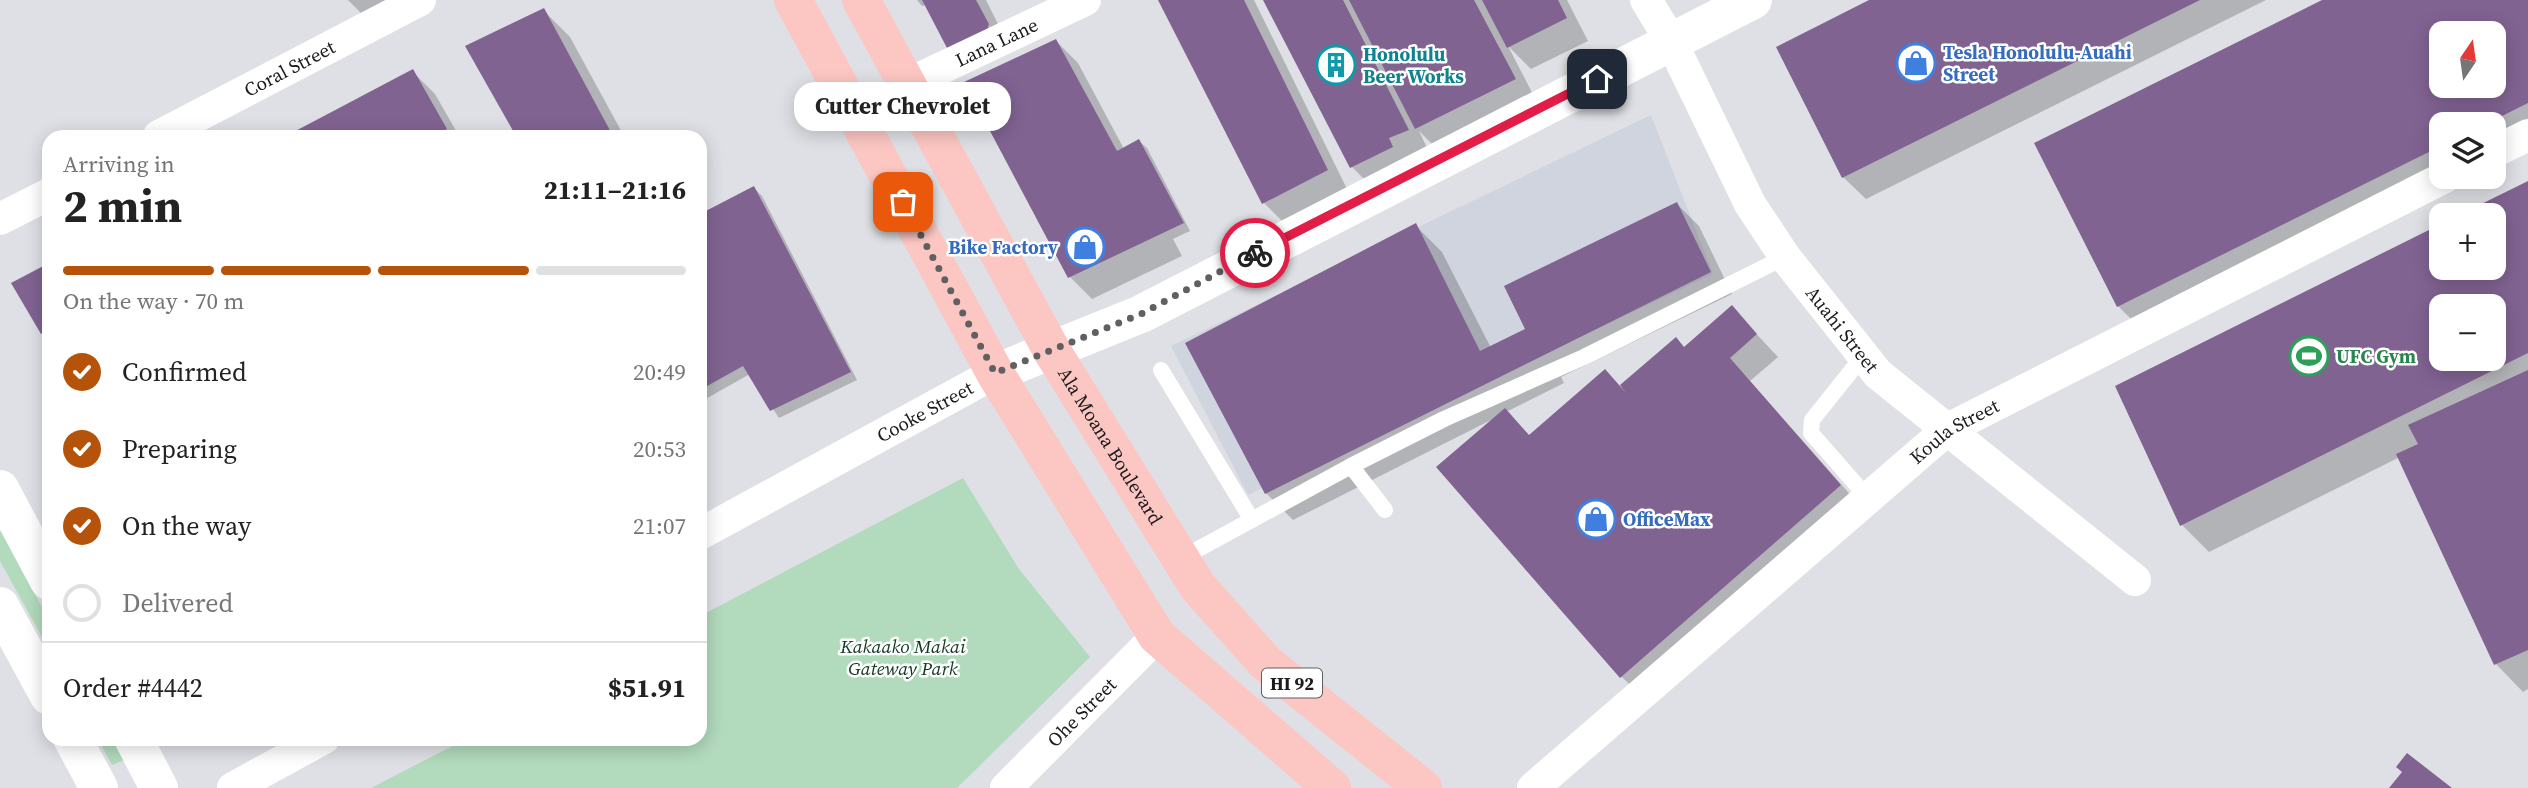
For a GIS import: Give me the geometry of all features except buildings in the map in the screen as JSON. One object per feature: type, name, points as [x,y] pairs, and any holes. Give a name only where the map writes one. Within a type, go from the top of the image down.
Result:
[{"type":"main road","name":"HI 92","points":[[793,0],[995,373],[1157,636],[1332,788]]},
{"type":"main road","name":"Ala Moana Boulevard","points":[[861,0],[1052,351],[1198,587],[1266,663],[1423,788]]},
{"type":"street","name":"Coral Street","points":[[171,130],[420,0]]},
{"type":"street","name":"Lana Lane","points":[[908,85],[1085,0]]},
{"type":"street","name":"Auahi Street","points":[[1646,0],[1671,41],[1750,204],[1785,257],[1878,374],[2135,580]]},
{"type":"street","name":"Cooke Street","points":[[707,530],[995,373],[1141,314],[1753,0]]},
{"type":"street","points":[[2506,146],[2528,135]]},
{"type":"street","name":"Koula Street","points":[[1532,788],[1948,429],[2429,185]]},
{"type":"street","points":[[0,219],[42,198]]},
{"type":"street","points":[[0,489],[42,568]]},
{"type":"street","points":[[0,606],[42,683]]},
{"type":"street","name":"Ohe Street","points":[[1006,788],[1157,636]]},
{"type":"street","points":[[76,746],[99,788]]},
{"type":"street","points":[[137,746],[159,788]]},
{"type":"street","points":[[233,788],[309,746]]},
{"type":"lane","points":[[1180,559],[1350,466],[1444,419],[1584,357],[1785,257]]},
{"type":"lane","points":[[1864,355],[1812,420],[1811,433],[1868,498]]},
{"type":"lane","points":[[1161,370],[1252,520]]},
{"type":"lane","points":[[1350,466],[1385,510]]},
{"type":"shaded area","points":[[1651,115],[1713,274],[1248,495],[1171,346]]},
{"type":"green space","name":"Kakaako Makai Gateway Park","points":[[963,478],[1019,569],[1090,657],[957,788],[371,788],[452,746],[707,746],[707,612]]},
{"type":"green space","points":[[0,530],[42,607],[42,637],[0,561]]},
{"type":"green space","points":[[102,746],[117,746],[124,760],[112,765]]},
{"type":"way so far","points":[[903,202],[995,373],[1141,314],[1255,253]]},
{"type":"place","name":"Tesla Honolulu-Auahi Street","points":[[1916,63]]},
{"type":"place","name":"Honolulu Beer Works","points":[[1336,65]]},
{"type":"place","name":"Cutter Chevrolet","points":[[903,202]]},
{"type":"place","name":"Bike Factory","points":[[1085,247]]},
{"type":"place","name":"UFC Gym","points":[[2309,356]]},
{"type":"place","name":"OfficeMax","points":[[1596,519]]},
{"type":"route","points":[[1255,253],[1597,79]]}]
